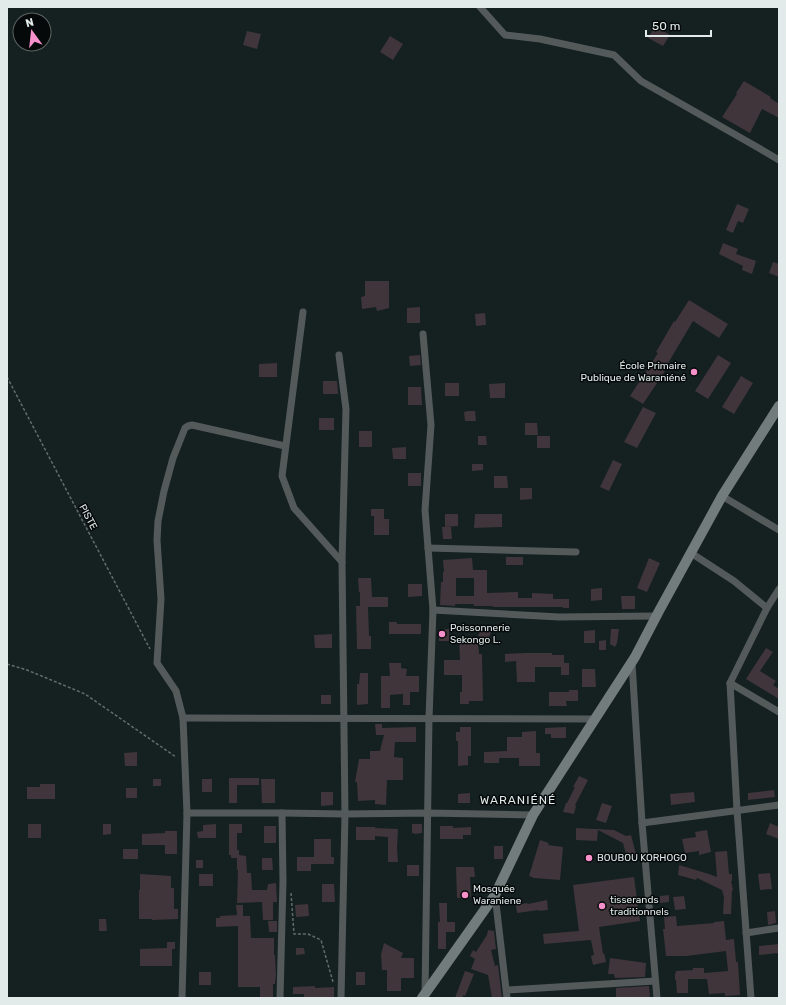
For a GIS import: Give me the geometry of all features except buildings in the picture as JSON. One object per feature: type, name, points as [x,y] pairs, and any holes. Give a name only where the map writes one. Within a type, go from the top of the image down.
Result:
[{"type":"street","points":[[480,7],[505,35],[540,39],[614,55],[641,81],[779,160]]},
{"type":"street","points":[[303,312],[282,476],[294,508],[342,562]]},
{"type":"street","points":[[423,334],[431,425],[425,510],[433,610],[429,718],[424,996]]},
{"type":"street","points":[[339,356],[346,409],[342,562],[345,814],[341,998]]},
{"type":"street","points":[[424,996],[495,895],[533,815],[632,663],[722,496],[779,406]]},
{"type":"street","points":[[182,998],[187,813],[183,718],[176,691],[157,663],[161,599],[157,540],[158,520],[164,491],[174,458],[185,428],[188,426],[192,425],[285,446]]},
{"type":"street","points":[[722,496],[779,530]]},
{"type":"street","points":[[428,548],[576,552]]},
{"type":"street","points":[[691,553],[734,581],[767,608]]},
{"type":"street","points":[[751,998],[737,810],[730,683],[767,608],[776,599],[779,589]]},
{"type":"street","points":[[433,610],[559,617],[656,616]]},
{"type":"street","points":[[632,663],[642,823],[657,998]]},
{"type":"street","points":[[730,683],[779,712]]},
{"type":"street","points":[[183,718],[595,718]]},
{"type":"street","points":[[642,823],[779,805]]},
{"type":"street","points":[[187,813],[428,813],[533,815]]},
{"type":"street","points":[[280,998],[283,881],[282,813]]},
{"type":"street","points":[[495,895],[507,998]]},
{"type":"street","points":[[746,933],[779,928]]},
{"type":"street","points":[[507,990],[655,981]]},
{"type":"path","name":"PISTE","points":[[7,376],[150,649]]},
{"type":"path","points":[[7,664],[27,670],[85,694],[185,762]]},
{"type":"path","points":[[283,881],[291,893],[294,934],[308,934],[321,940],[335,988]]},
{"type":"place","name":"École Primaire Publique de Waraniéné","points":[[694,372]]},
{"type":"place","name":"Poissonnerie Sekongo L.","points":[[442,634]]},
{"type":"place","name":"BOUBOU KORHOGO","points":[[589,858]]},
{"type":"place","name":"Mosquée Waraniene","points":[[465,895]]},
{"type":"place","name":"tisserands traditionnels","points":[[602,906]]},
{"type":"district","name":"WARANIÉNÉ","points":[[518,800]]}]
